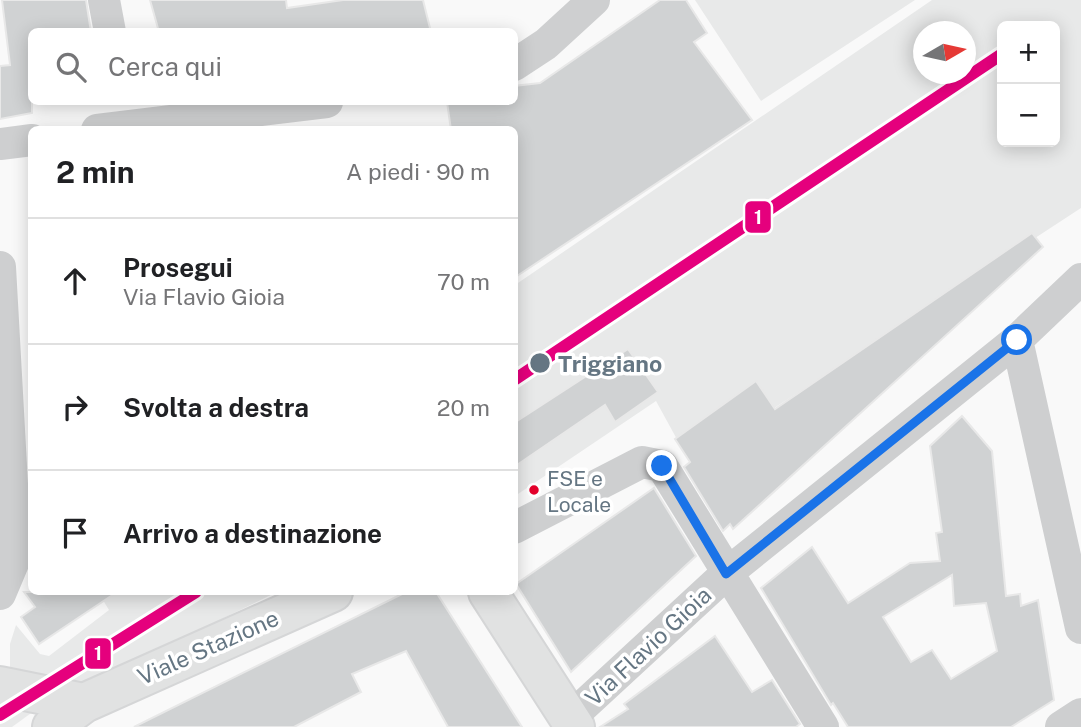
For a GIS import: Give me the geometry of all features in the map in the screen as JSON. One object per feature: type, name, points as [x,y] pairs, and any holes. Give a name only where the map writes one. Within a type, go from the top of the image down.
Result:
[{"type":"street","points":[[104,0],[109,28]]},
{"type":"street","points":[[518,62],[546,44],[594,0]]},
{"type":"street","points":[[116,119],[290,105]]},
{"type":"street","points":[[0,144],[28,140]]},
{"type":"street","points":[[0,267],[16,555],[0,594]]},
{"type":"street","name":"Via Flavio Gioia","points":[[573,723],[726,574],[1017,340],[1081,279]]},
{"type":"street","points":[[1017,340],[1081,628]]},
{"type":"street","points":[[518,526],[642,462],[662,466],[726,574],[823,727]]},
{"type":"street","name":"Viale Stazione","points":[[52,727],[84,703],[326,595]]},
{"type":"street","points":[[490,595],[573,723]]},
{"type":"street","points":[[0,686],[84,703]]},
{"type":"street","points":[[1061,727],[1081,714]]},
{"type":"shaded area","points":[[695,0],[915,0],[761,101]]},
{"type":"shaded area","points":[[932,0],[1081,0],[1081,208],[690,463],[656,401],[518,494],[518,283]]},
{"type":"shaded area","points":[[100,595],[271,595],[34,711],[12,727],[0,727],[0,676],[10,669],[10,644],[16,625],[40,654],[49,656],[109,610]]},
{"type":"building","points":[[2,0],[86,0],[90,28],[28,28],[28,105],[32,105],[32,113],[0,119],[0,66],[10,65]]},
{"type":"building","points":[[150,0],[286,0],[287,8],[343,0],[423,0],[430,28],[158,28]]},
{"type":"building","points":[[660,0],[686,0],[707,33],[694,42],[752,120],[518,275],[518,126],[450,126],[447,105],[518,105],[518,86],[540,83]]},
{"type":"building","points":[[1032,233],[1043,247],[733,529],[730,524],[723,531],[684,467],[690,462],[675,439],[756,381],[775,409]]},
{"type":"building","points":[[628,349],[658,392],[615,422],[605,405],[518,464],[518,420]]},
{"type":"building","points":[[962,416],[992,451],[1006,596],[1020,594],[1021,606],[1038,600],[1054,700],[1011,727],[848,727],[833,703],[831,705],[761,588],[812,547],[848,603],[910,563],[940,561],[936,533],[942,532],[930,446]],"holes":[[[952,575],[954,606],[986,603],[997,651],[951,679],[932,650],[911,662],[883,617]]]},
{"type":"building","points":[[654,488],[696,556],[571,672],[518,587],[518,583]]},
{"type":"building","points":[[24,592],[28,592],[28,595],[112,595],[39,644],[21,617],[35,607]]},
{"type":"building","points":[[400,595],[438,595],[522,727],[448,727],[406,651],[352,674],[361,692],[294,727],[134,727]]},
{"type":"building","points":[[715,636],[752,692],[772,680],[800,724],[796,727],[600,727],[628,709],[624,704]]},
{"type":"transit line","name":"1","points":[[518,377],[997,57]]},
{"type":"transit line","name":"1","points":[[0,715],[191,595]]},
{"type":"place","name":"Triggiano","points":[[540,363]]},
{"type":"place","name":"FSE e Locale","points":[[534,490]]},
{"type":"route","points":[[662,466],[726,574],[1017,340]]}]
